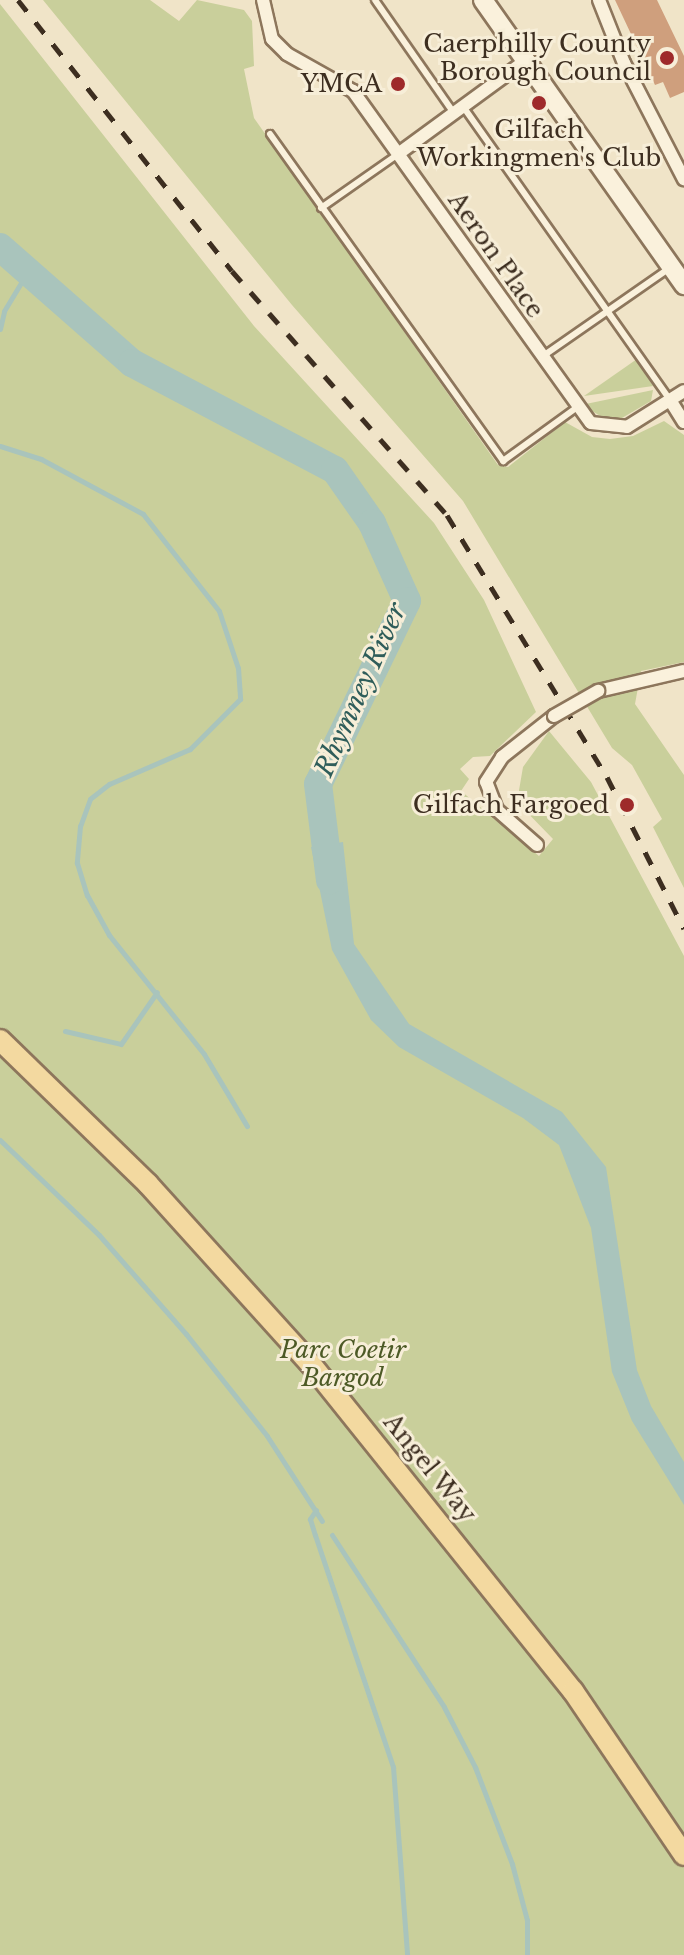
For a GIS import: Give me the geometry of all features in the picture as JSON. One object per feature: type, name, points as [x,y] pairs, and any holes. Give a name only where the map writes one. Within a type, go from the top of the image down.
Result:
[{"type":"main road","name":"Angel Way","points":[[0,1040],[148,1184],[310,1363],[573,1691],[684,1855]]},
{"type":"street","name":"Aeron Place","points":[[263,0],[272,39],[287,54],[342,80],[398,154],[576,408],[591,423],[627,427],[684,391]]},
{"type":"street","points":[[483,0],[684,285]]},
{"type":"street","points":[[599,0],[624,63],[684,179]]},
{"type":"street","points":[[398,154],[525,61]]},
{"type":"street","points":[[670,400],[684,422]]},
{"type":"street","points":[[537,845],[497,810],[486,782],[502,757],[554,716],[598,691],[684,671]]},
{"type":"lane","points":[[375,0],[608,310],[670,400]]},
{"type":"lane","points":[[270,134],[503,461],[576,408]]},
{"type":"lane","points":[[321,208],[398,154]]},
{"type":"lane","points":[[540,357],[671,267]]},
{"type":"green space","points":[[43,0],[150,0],[179,21],[197,0],[244,10],[252,21],[254,66],[244,69],[254,118],[498,465],[508,467],[565,422],[592,437],[610,439],[633,436],[664,421],[684,435],[684,662],[641,671],[635,704],[684,775],[684,888],[653,827],[662,819],[632,765],[612,748],[463,501],[292,305]]},
{"type":"green space","name":"Parc Coetir Bargod","points":[[0,4],[254,326],[434,523],[484,600],[536,712],[490,756],[473,757],[460,769],[469,779],[461,791],[539,856],[553,839],[517,802],[523,767],[549,731],[591,782],[684,956],[684,1955],[0,1955]]},
{"type":"green space","points":[[637,359],[653,386],[584,396]]},
{"type":"green space","points":[[653,390],[651,401],[622,418],[606,419],[581,405]]},
{"type":"water","points":[[343,842],[354,944],[409,1024],[562,1112],[606,1167],[637,1370],[651,1406],[684,1462],[684,1505],[632,1421],[612,1372],[591,1228],[559,1145],[523,1118],[399,1047],[371,1020],[332,950],[311,847]]},
{"type":"building","points":[[615,0],[657,0],[684,56],[684,92],[670,98],[663,82],[655,85]]},
{"type":"waterway","name":"Rhymney River","points":[[0,247],[132,363],[335,470],[372,523],[407,601],[318,784],[330,880]]},
{"type":"waterway","points":[[0,329],[4,311],[28,271]]},
{"type":"waterway","points":[[0,446],[41,459],[143,514],[219,611],[238,668],[240,699],[190,749],[109,784],[90,799],[80,826],[77,863],[87,895],[109,935],[204,1054],[247,1126]]},
{"type":"waterway","points":[[65,1031],[121,1044],[157,992]]},
{"type":"waterway","points":[[0,1140],[99,1235],[186,1334],[267,1436],[322,1521]]},
{"type":"waterway","points":[[316,1510],[310,1519],[393,1767],[407,1955]]},
{"type":"waterway","points":[[332,1535],[444,1707],[475,1767],[512,1864],[527,1920],[527,1955]]},
{"type":"railway","points":[[18,0],[232,271],[447,515],[607,777],[684,929]]},
{"type":"place","name":"Caerphilly County Borough Council","points":[[667,58]]},
{"type":"place","name":"YMCA","points":[[398,84]]},
{"type":"place","name":"Gilfach Workingmen's Club","points":[[539,103]]},
{"type":"place","name":"Gilfach Fargoed","points":[[627,805]]}]
